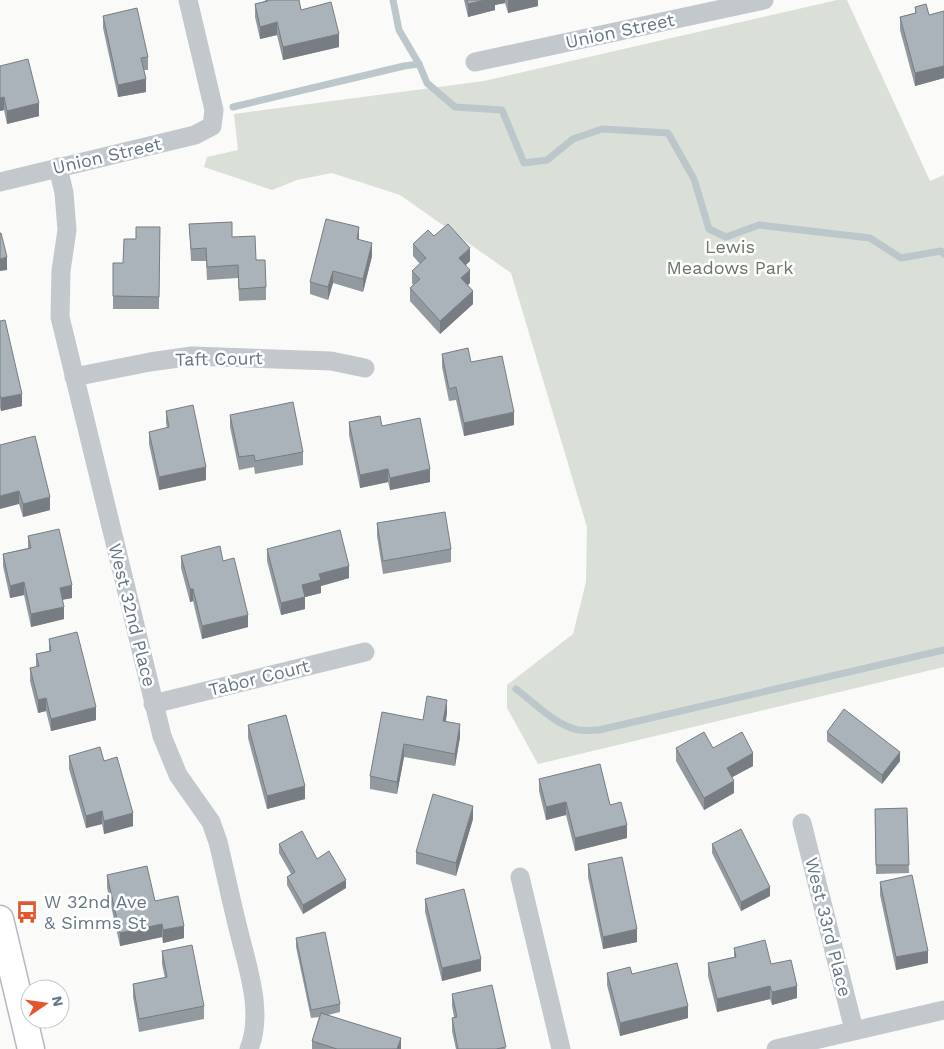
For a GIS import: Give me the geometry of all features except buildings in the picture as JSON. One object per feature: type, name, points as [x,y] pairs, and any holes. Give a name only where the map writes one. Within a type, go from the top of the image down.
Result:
[{"type":"street","name":"Union Street","points":[[0,182],[195,135],[212,126],[214,110],[188,0]]},
{"type":"street","name":"Union Street","points":[[475,62],[764,0]]},
{"type":"street","name":"West 32nd Place","points":[[58,167],[64,194],[67,230],[61,271],[60,317],[162,736],[178,775],[211,822],[218,842],[254,1003],[254,1037],[249,1049]]},
{"type":"street","name":"Taft Court","points":[[74,377],[192,356],[332,361],[365,368]]},
{"type":"street","name":"Tabor Court","points":[[153,704],[365,652]]},
{"type":"street","name":"West 33rd Place","points":[[802,823],[854,1030]]},
{"type":"street","points":[[520,876],[561,1049]]},
{"type":"street","points":[[0,919],[31,1049]]},
{"type":"street","points":[[776,1049],[944,1010]]},
{"type":"green space","name":"Lewis Meadows Park","points":[[837,0],[847,0],[930,181],[944,175],[944,667],[538,764],[507,708],[507,685],[573,634],[586,582],[587,527],[511,273],[400,195],[332,173],[297,180],[272,190],[204,167],[207,157],[238,150],[234,114],[484,81]]},
{"type":"waterway","points":[[393,0],[399,30],[419,64],[427,83],[455,107],[502,110],[524,163],[547,160],[573,139],[602,129],[668,133],[694,179],[709,229],[726,237],[759,225],[870,238],[901,258],[941,251],[944,254]]},
{"type":"waterway","points":[[233,107],[419,64]]},
{"type":"waterway","points":[[516,689],[554,719],[570,728],[599,730],[944,650]]},
{"type":"place","name":"W 32nd Ave & Simms St","points":[[27,912]]}]
